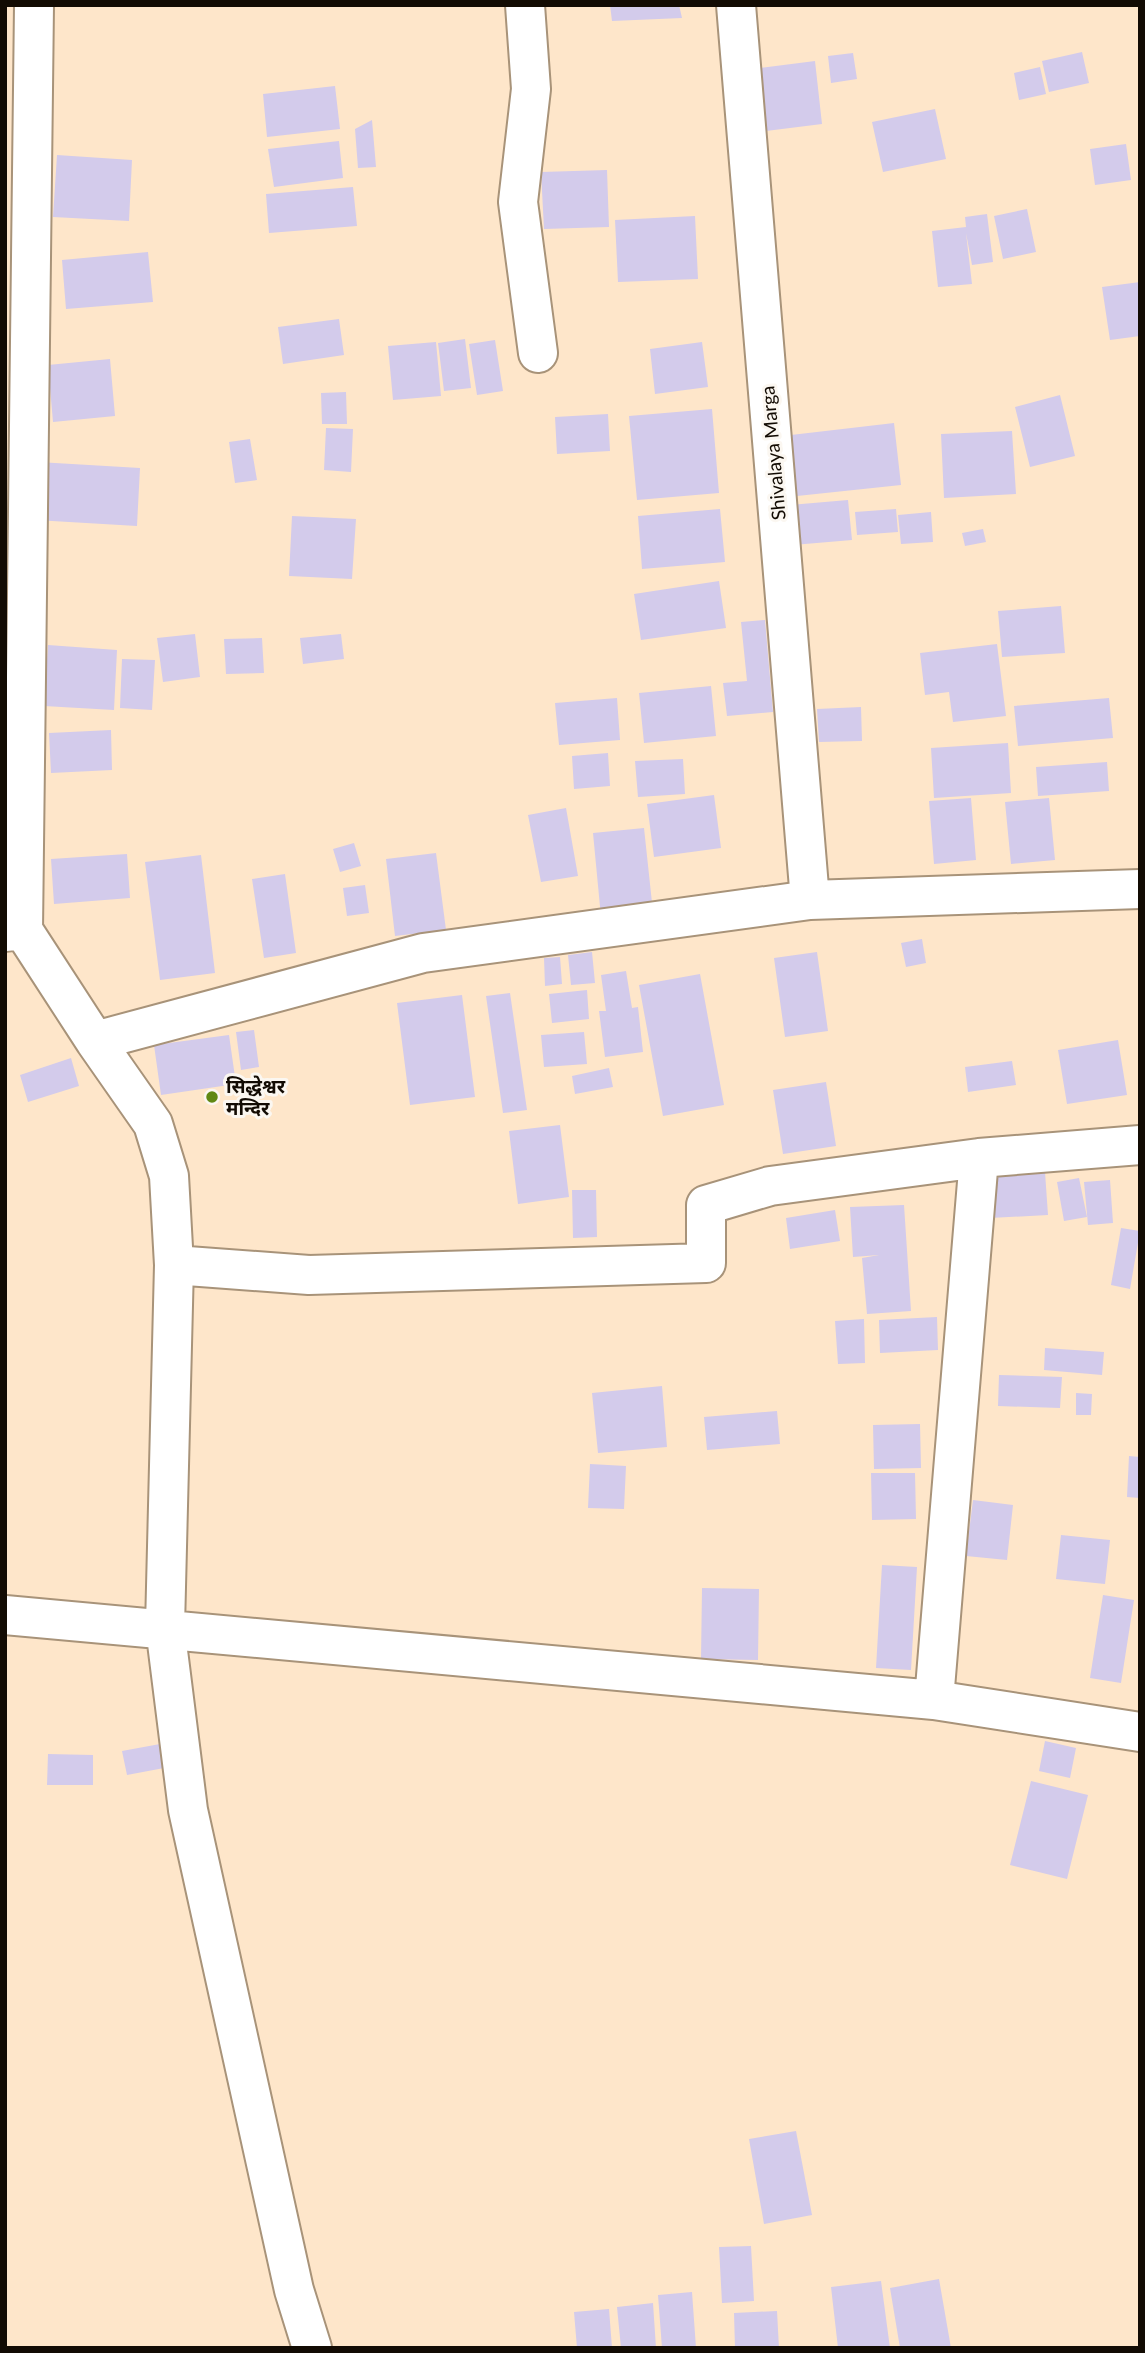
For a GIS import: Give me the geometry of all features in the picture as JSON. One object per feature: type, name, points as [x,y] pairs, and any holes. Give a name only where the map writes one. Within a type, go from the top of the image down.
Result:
[{"type":"street","points":[[34,5],[18,302],[14,931],[153,1124],[169,1176],[174,1265],[165,1627],[188,1810],[294,2290],[312,2348]]},
{"type":"street","points":[[525,5],[531,89],[519,202],[538,353]]},
{"type":"street","name":"Shivalaya Marga","points":[[736,5],[810,901]]},
{"type":"street","points":[[95,1041],[423,953],[810,901],[1140,889]]},
{"type":"street","points":[[174,1265],[309,1275],[706,1263],[706,1205],[770,1186],[979,1158],[1140,1145]]},
{"type":"street","points":[[934,1700],[979,1158]]},
{"type":"street","points":[[5,1615],[165,1627],[934,1700],[1140,1732]]},
{"type":"building","points":[[610,5],[679,5],[682,18],[612,21]]},
{"type":"building","points":[[1082,52],[1089,83],[1049,92],[1042,61]]},
{"type":"building","points":[[853,53],[857,79],[831,83],[828,56]]},
{"type":"building","points":[[815,61],[822,124],[759,132],[751,69]]},
{"type":"building","points":[[1040,67],[1046,94],[1019,100],[1014,73]]},
{"type":"building","points":[[335,86],[340,129],[267,137],[263,94]]},
{"type":"building","points":[[935,109],[946,159],[883,172],[872,122]]},
{"type":"building","points":[[372,120],[376,167],[358,168],[355,129]]},
{"type":"building","points":[[339,141],[343,178],[274,187],[268,149]]},
{"type":"building","points":[[1126,144],[1131,180],[1095,185],[1090,149]]},
{"type":"building","points":[[57,155],[132,160],[129,221],[53,217]]},
{"type":"building","points":[[607,170],[609,227],[544,229],[541,172]]},
{"type":"building","points":[[353,187],[357,226],[269,233],[266,194]]},
{"type":"building","points":[[1027,209],[1036,252],[1003,259],[994,216]]},
{"type":"building","points":[[987,214],[993,262],[972,265],[966,233],[972,284],[938,287],[932,231],[966,227],[965,217]]},
{"type":"building","points":[[695,216],[698,279],[618,282],[615,220]]},
{"type":"building","points":[[148,252],[153,302],[66,309],[62,260]]},
{"type":"building","points":[[1140,282],[1140,336],[1110,340],[1102,287]]},
{"type":"building","points":[[339,319],[344,355],[283,364],[278,327]]},
{"type":"building","points":[[465,339],[471,388],[444,391],[438,343]]},
{"type":"building","points":[[495,340],[503,391],[477,395],[469,344]]},
{"type":"building","points":[[436,342],[441,396],[393,400],[388,346]]},
{"type":"building","points":[[702,342],[708,387],[655,394],[650,349]]},
{"type":"building","points":[[110,359],[115,416],[53,422],[48,365]]},
{"type":"building","points":[[346,392],[347,424],[322,424],[321,393]]},
{"type":"building","points":[[1060,395],[1075,456],[1030,467],[1015,407]]},
{"type":"building","points":[[712,409],[719,493],[637,500],[629,416]]},
{"type":"building","points":[[608,414],[610,451],[557,454],[555,417]]},
{"type":"building","points":[[894,423],[901,485],[797,496],[791,435]]},
{"type":"building","points":[[326,428],[353,429],[351,472],[324,470]]},
{"type":"building","points":[[1012,431],[1016,494],[944,498],[941,434]]},
{"type":"building","points":[[250,439],[257,480],[235,483],[229,442]]},
{"type":"building","points":[[38,462],[140,468],[137,526],[35,520]]},
{"type":"building","points":[[848,500],[852,540],[793,545],[790,505]]},
{"type":"building","points":[[720,509],[725,562],[642,569],[638,516]]},
{"type":"building","points":[[896,509],[898,532],[857,535],[855,512]]},
{"type":"building","points":[[931,512],[933,542],[901,544],[898,515]]},
{"type":"building","points":[[292,516],[356,519],[352,579],[289,576]]},
{"type":"building","points":[[983,529],[986,542],[965,546],[962,533]]},
{"type":"building","points":[[719,581],[726,628],[641,640],[634,594]]},
{"type":"building","points":[[1061,606],[1065,653],[1002,657],[998,611]]},
{"type":"building","points":[[765,620],[773,712],[727,716],[723,683],[747,681],[741,622]]},
{"type":"building","points":[[195,634],[200,677],[163,682],[157,638]]},
{"type":"building","points":[[341,634],[344,659],[303,664],[300,638]]},
{"type":"building","points":[[262,638],[264,673],[226,674],[224,639]]},
{"type":"building","points":[[997,644],[1006,716],[953,722],[949,692],[925,695],[920,653]]},
{"type":"building","points":[[48,645],[117,650],[114,710],[44,706]]},
{"type":"building","points":[[122,659],[155,660],[152,710],[120,708]]},
{"type":"building","points":[[711,686],[716,736],[644,743],[639,693]]},
{"type":"building","points":[[617,698],[620,740],[559,745],[555,703]]},
{"type":"building","points":[[1109,698],[1113,738],[1018,746],[1014,706]]},
{"type":"building","points":[[861,707],[862,741],[819,742],[817,709]]},
{"type":"building","points":[[111,730],[112,770],[51,773],[49,733]]},
{"type":"building","points":[[1008,743],[1011,793],[934,798],[931,748]]},
{"type":"building","points":[[608,753],[610,786],[574,789],[572,756]]},
{"type":"building","points":[[683,759],[685,794],[638,797],[635,761]]},
{"type":"building","points":[[1107,762],[1109,791],[1038,796],[1036,767]]},
{"type":"building","points":[[714,795],[721,848],[654,857],[647,804]]},
{"type":"building","points":[[971,798],[976,860],[934,864],[929,801]]},
{"type":"building","points":[[1049,798],[1055,860],[1011,864],[1005,802]]},
{"type":"building","points":[[566,808],[578,876],[541,882],[528,815]]},
{"type":"building","points":[[644,828],[653,912],[601,917],[593,833]]},
{"type":"building","points":[[354,843],[361,866],[340,872],[333,849]]},
{"type":"building","points":[[436,853],[446,930],[395,936],[386,859]]},
{"type":"building","points":[[127,854],[130,898],[54,904],[51,859]]},
{"type":"building","points":[[201,855],[215,973],[160,980],[145,862]]},
{"type":"building","points":[[285,874],[296,953],[264,958],[252,879]]},
{"type":"building","points":[[365,885],[369,913],[347,916],[343,888]]},
{"type":"building","points":[[922,939],[926,963],[906,967],[901,943]]},
{"type":"building","points":[[592,952],[595,983],[571,985],[568,955]]},
{"type":"building","points":[[817,952],[828,1031],[785,1037],[774,958]]},
{"type":"building","points":[[560,957],[562,984],[545,986],[544,958]]},
{"type":"building","points":[[626,971],[632,1008],[638,1007],[643,1052],[605,1057],[599,1011],[606,1011],[601,975]]},
{"type":"building","points":[[700,974],[724,1105],[663,1116],[639,985]]},
{"type":"building","points":[[587,990],[589,1019],[552,1023],[549,994]]},
{"type":"building","points":[[510,993],[527,1110],[503,1113],[486,996]]},
{"type":"building","points":[[462,995],[475,1097],[410,1105],[397,1003]]},
{"type":"building","points":[[254,1030],[259,1067],[241,1070],[236,1032]]},
{"type":"building","points":[[584,1032],[587,1064],[544,1067],[541,1035]]},
{"type":"building","points":[[229,1035],[236,1084],[161,1095],[154,1045]]},
{"type":"building","points":[[1118,1040],[1127,1095],[1067,1104],[1058,1050]]},
{"type":"building","points":[[71,1058],[79,1086],[28,1102],[20,1075]]},
{"type":"building","points":[[1012,1061],[1016,1085],[968,1092],[965,1067]]},
{"type":"building","points":[[609,1068],[613,1087],[575,1094],[572,1076]]},
{"type":"building","points":[[826,1082],[836,1146],[783,1154],[773,1090]]},
{"type":"building","points":[[560,1125],[569,1197],[518,1204],[509,1131]]},
{"type":"building","points":[[1045,1172],[1048,1215],[990,1218],[988,1175]]},
{"type":"building","points":[[1079,1178],[1087,1217],[1064,1221],[1057,1182]]},
{"type":"building","points":[[1110,1180],[1113,1223],[1088,1225],[1084,1182]]},
{"type":"building","points":[[572,1190],[596,1190],[597,1237],[573,1238]]},
{"type":"building","points":[[904,1205],[911,1311],[867,1314],[862,1258],[879,1255],[853,1257],[850,1207]]},
{"type":"building","points":[[835,1210],[840,1241],[790,1249],[786,1218]]},
{"type":"building","points":[[1121,1228],[1140,1231],[1130,1289],[1111,1285]]},
{"type":"building","points":[[937,1317],[938,1350],[880,1353],[879,1320]]},
{"type":"building","points":[[864,1319],[865,1363],[838,1364],[835,1321]]},
{"type":"building","points":[[1045,1348],[1104,1352],[1102,1375],[1044,1370]]},
{"type":"building","points":[[999,1375],[1062,1377],[1060,1408],[998,1406]]},
{"type":"building","points":[[662,1386],[667,1447],[598,1453],[592,1393]]},
{"type":"building","points":[[1076,1393],[1092,1394],[1091,1415],[1076,1415]]},
{"type":"building","points":[[777,1411],[780,1444],[707,1450],[704,1417]]},
{"type":"building","points":[[920,1424],[921,1468],[874,1469],[873,1425]]},
{"type":"building","points":[[1129,1456],[1140,1457],[1140,1498],[1127,1497]]},
{"type":"building","points":[[590,1464],[626,1466],[624,1509],[588,1508]]},
{"type":"building","points":[[871,1473],[915,1473],[916,1519],[872,1520]]},
{"type":"building","points":[[973,1500],[1013,1505],[1007,1560],[966,1556]]},
{"type":"building","points":[[1061,1535],[1110,1540],[1105,1584],[1056,1579]]},
{"type":"building","points":[[882,1565],[917,1567],[911,1670],[876,1668]]},
{"type":"building","points":[[702,1588],[759,1589],[758,1660],[701,1659]]},
{"type":"building","points":[[1103,1595],[1134,1600],[1121,1683],[1090,1678]]},
{"type":"building","points":[[1045,1741],[1076,1748],[1070,1778],[1039,1771]]},
{"type":"building","points":[[160,1744],[164,1768],[127,1775],[122,1751]]},
{"type":"building","points":[[48,1754],[93,1755],[93,1785],[47,1785]]},
{"type":"building","points":[[1031,1781],[1088,1795],[1067,1879],[1010,1865]]},
{"type":"building","points":[[796,2131],[812,2215],[764,2224],[749,2139]]},
{"type":"building","points":[[751,2246],[754,2301],[722,2303],[719,2247]]},
{"type":"building","points":[[939,2279],[951,2348],[900,2348],[890,2288]]},
{"type":"building","points":[[881,2281],[890,2348],[838,2348],[831,2287]]},
{"type":"building","points":[[692,2292],[696,2348],[662,2348],[658,2295]]},
{"type":"building","points":[[653,2303],[656,2348],[621,2348],[617,2307]]},
{"type":"building","points":[[609,2309],[612,2348],[577,2348],[574,2312]]},
{"type":"building","points":[[777,2311],[779,2348],[735,2348],[734,2313]]},
{"type":"place","name":"सिद्धेश्वर मन्दिर","points":[[212,1097]]}]
